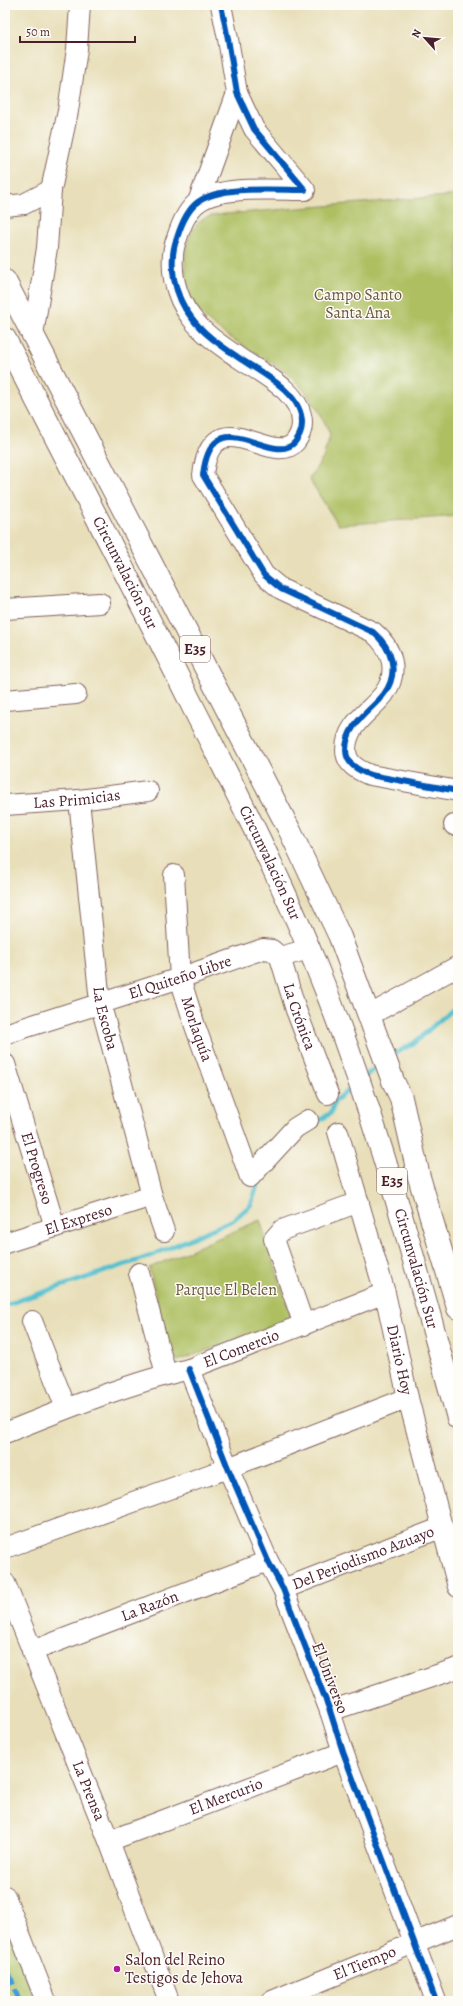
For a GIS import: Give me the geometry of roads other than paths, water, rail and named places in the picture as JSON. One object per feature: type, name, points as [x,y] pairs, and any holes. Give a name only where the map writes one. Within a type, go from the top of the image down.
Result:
[{"type":"highway","name":"Circunvalación Sur","points":[[5,281],[46,363],[290,831],[340,937],[370,1015],[393,1081],[401,1098],[419,1177],[458,1308]]},
{"type":"highway","name":"Circunvalación Sur","points":[[5,340],[271,862],[309,949],[365,1096],[386,1161],[458,1418]]},
{"type":"street","points":[[46,363],[33,335],[47,248],[51,190],[68,111],[77,49],[80,5]]},
{"type":"street","points":[[198,202],[222,191],[305,190],[254,130],[236,93],[221,5]]},
{"type":"street","points":[[236,93],[198,202],[183,220],[175,242],[172,268],[177,294],[191,318],[208,334],[274,381],[289,394],[299,408],[302,423],[299,438],[292,446],[279,449],[234,436],[223,439],[212,445],[205,459],[203,475],[264,575],[281,589],[373,632],[381,639],[388,649],[393,664],[390,681],[383,694],[372,705],[349,734],[346,749],[349,762],[358,770],[370,775],[458,791]]},
{"type":"street","points":[[5,206],[24,204],[51,190]]},
{"type":"street","points":[[5,609],[100,603]]},
{"type":"street","points":[[5,700],[76,694]]},
{"type":"street","name":"Las Primicias","points":[[5,805],[79,800],[148,791]]},
{"type":"street","name":"La Escoba","points":[[79,800],[100,1002],[152,1196],[164,1230]]},
{"type":"street","name":"Morlaquía","points":[[174,875],[180,978],[195,1026],[250,1177],[295,1128],[308,1120]]},
{"type":"street","name":"El Quiteño Libre","points":[[5,1034],[100,1002],[180,978],[271,953],[309,949]]},
{"type":"street","name":"La Crónica","points":[[271,953],[296,1010],[328,1094]]},
{"type":"street","points":[[370,1015],[458,966]]},
{"type":"street","name":"El Progreso","points":[[5,1064],[55,1227]]},
{"type":"street","name":"Diario Hoy","points":[[338,1132],[385,1293],[408,1398],[458,1587]]},
{"type":"street","name":"El Expreso","points":[[5,1244],[152,1196]]},
{"type":"street","points":[[304,1325],[274,1239],[282,1230],[359,1202]]},
{"type":"street","points":[[139,1273],[166,1374]]},
{"type":"street","name":"El Comercio","points":[[5,1433],[66,1408],[166,1374],[189,1369],[385,1293]]},
{"type":"street","points":[[32,1321],[66,1408]]},
{"type":"street","name":"El Universo","points":[[189,1369],[228,1468],[268,1562],[283,1589],[330,1711],[343,1752],[436,2001]]},
{"type":"street","points":[[5,1548],[228,1468],[408,1398]]},
{"type":"street","name":"Del Periodismo Azuayo","points":[[283,1589],[443,1527]]},
{"type":"street","name":"La Razón","points":[[32,1651],[268,1562]]},
{"type":"street","name":"La Prensa","points":[[5,1583],[109,1841],[169,2001]]},
{"type":"street","points":[[330,1711],[458,1668]]},
{"type":"street","name":"El Mercurio","points":[[109,1841],[343,1752]]},
{"type":"street","points":[[5,1896],[46,2001]]},
{"type":"street","name":"El Tiempo","points":[[272,2001],[458,1925]]},
{"type":"waterway","points":[[390,1056],[414,1043],[458,1004]]},
{"type":"waterway","points":[[363,1078],[381,1063]]},
{"type":"waterway","points":[[314,1124],[331,1113],[335,1101],[355,1085]]},
{"type":"waterway","points":[[5,1305],[148,1257],[233,1220],[251,1205],[258,1183],[262,1178]]},
{"type":"place","name":"Salon del Reino Testigos de Jehova","points":[[117,1969]]},
{"type":"park label","name":"Campo Santo Santa Ana","points":[[358,304]]},
{"type":"park label","name":"Parque El Belen","points":[[226,1290]]}]
